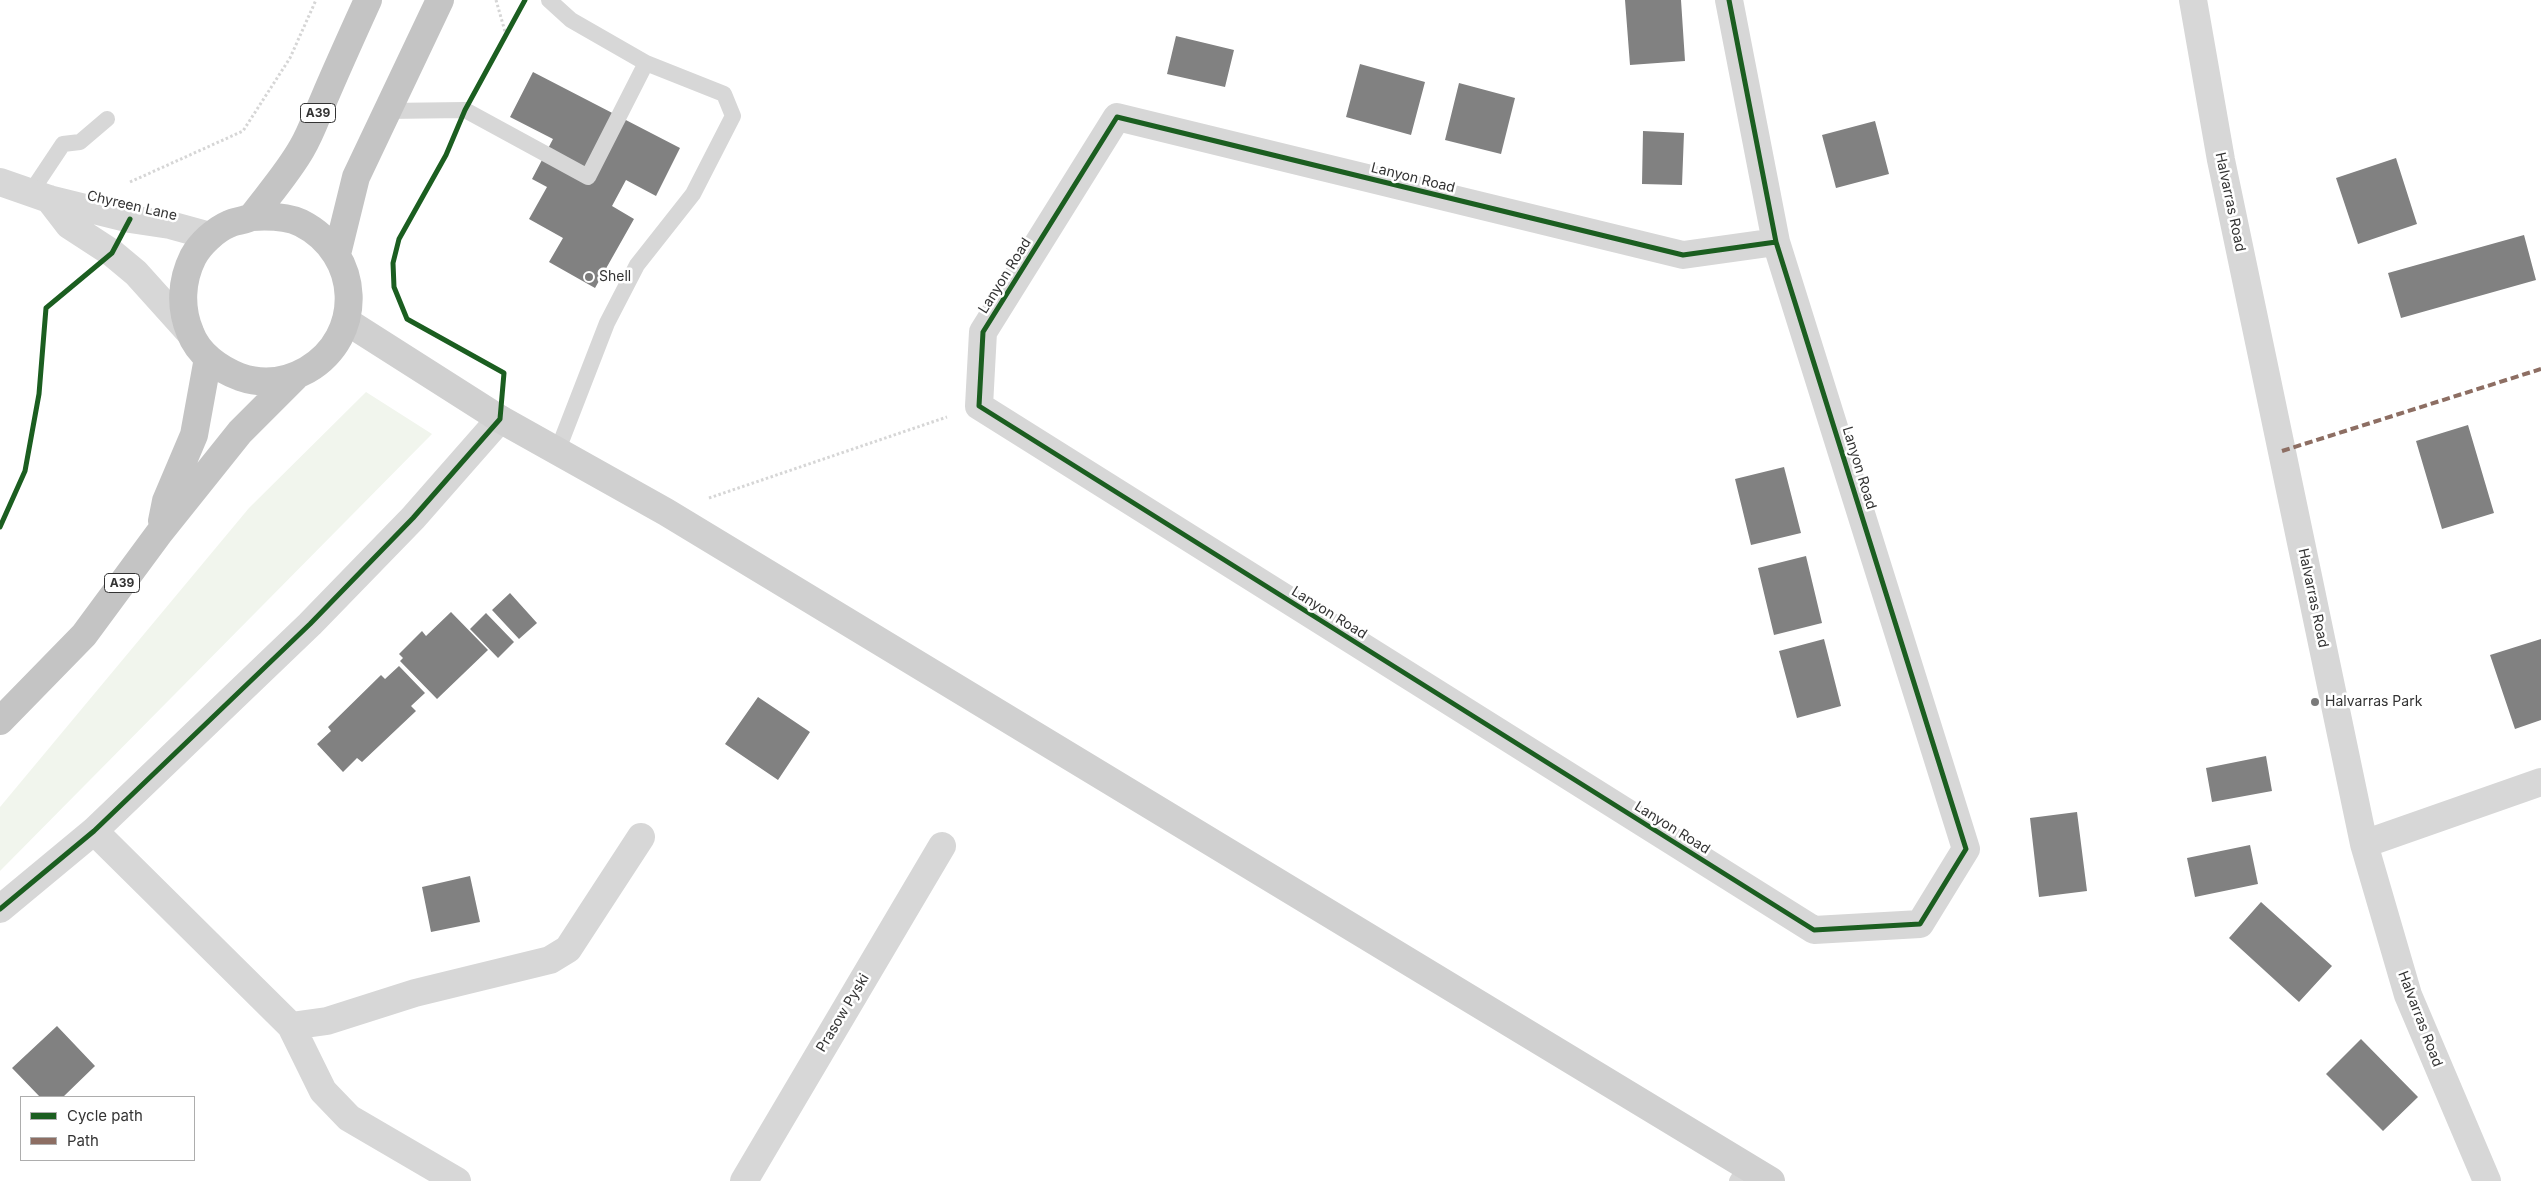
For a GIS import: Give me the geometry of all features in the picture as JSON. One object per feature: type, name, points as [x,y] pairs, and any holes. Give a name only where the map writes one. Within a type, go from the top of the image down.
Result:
[{"type":"highway","name":"A39","points":[[252,217],[302,148],[368,0]]},
{"type":"highway","points":[[337,254],[356,177],[440,0]]},
{"type":"highway","points":[[276,216],[300,223],[321,236],[337,254],[346,276],[349,298],[346,321],[335,345],[318,364],[295,377],[272,382],[249,380],[227,372],[208,358],[190,333],[183,308],[184,281],[194,256],[210,236],[230,223],[252,217],[276,216]]},
{"type":"highway","name":"A39","points":[[160,532],[166,501],[194,435],[208,358]]},
{"type":"highway","name":"A39","points":[[0,721],[84,635],[160,532],[240,432],[295,377]]},
{"type":"main road","points":[[346,321],[500,420],[666,512],[1741,1173],[1771,1181]]},
{"type":"street","name":"Lanyon Road","points":[[1728,0],[1776,242],[1966,849],[1920,924],[1814,930],[979,406],[983,332],[1117,117],[1683,255],[1776,242]]},
{"type":"street","name":"Halvarras Road","points":[[2193,0],[2221,160],[2364,844],[2408,995],[2487,1181]]},
{"type":"street","name":"Chyreen Lane","points":[[0,182],[40,195],[130,219],[170,225],[210,236]]},
{"type":"street","points":[[40,195],[69,225],[112,253],[136,273],[190,333]]},
{"type":"street","points":[[0,909],[94,831],[310,624],[413,518],[500,420]]},
{"type":"street","points":[[2364,844],[2541,782]]},
{"type":"street","points":[[94,831],[291,1026],[323,1091],[349,1118],[458,1181]]},
{"type":"street","points":[[291,1026],[326,1021],[415,993],[550,960],[568,948],[641,837]]},
{"type":"street","name":"Prasow Pyski","points":[[744,1181],[942,846]]},
{"type":"lane","points":[[548,0],[570,20],[646,64],[724,94],[734,116],[693,194],[637,265],[607,323],[557,452]]},
{"type":"lane","points":[[386,111],[465,110],[588,177],[646,64]]},
{"type":"lane","points":[[40,195],[63,144],[80,142],[107,119]]},
{"type":"path","points":[[130,219],[129,183],[242,131],[290,58],[316,0]]},
{"type":"path","points":[[496,0],[506,34]]},
{"type":"path","points":[[501,43],[511,26]]},
{"type":"path","points":[[666,512],[979,406]]},
{"type":"shaded area","points":[[366,392],[432,434],[0,871],[0,807],[249,508]]},
{"type":"building","points":[[1625,0],[1681,0],[1685,61],[1630,65]]},
{"type":"building","points":[[1176,36],[1234,50],[1225,87],[1167,74]]},
{"type":"building","points":[[1360,64],[1425,82],[1411,135],[1346,117]]},
{"type":"building","points":[[533,72],[680,148],[656,196],[626,180],[612,206],[634,219],[595,288],[549,262],[563,238],[529,219],[547,187],[532,179],[553,139],[510,117]]},
{"type":"building","points":[[1459,83],[1515,98],[1501,154],[1445,140]]},
{"type":"building","points":[[1875,121],[1889,174],[1836,188],[1822,135]]},
{"type":"building","points":[[1643,131],[1684,133],[1682,185],[1642,184]]},
{"type":"building","points":[[2396,158],[2417,224],[2358,244],[2336,178]]},
{"type":"building","points":[[2524,235],[2536,280],[2401,318],[2388,273]]},
{"type":"building","points":[[2468,425],[2494,513],[2442,529],[2416,441]]},
{"type":"building","points":[[1784,467],[1801,533],[1751,545],[1735,479]]},
{"type":"building","points":[[1806,556],[1822,623],[1774,635],[1758,568]]},
{"type":"building","points":[[510,593],[537,623],[519,639],[492,610]]},
{"type":"building","points":[[451,612],[488,650],[437,699],[400,661],[403,658],[399,654],[422,631],[426,636]]},
{"type":"building","points":[[486,613],[514,642],[498,658],[470,629]]},
{"type":"building","points":[[1824,639],[1841,706],[1797,718],[1779,651]]},
{"type":"building","points":[[2541,639],[2541,720],[2515,729],[2490,655]]},
{"type":"building","points":[[399,666],[425,693],[411,706],[416,711],[362,762],[357,758],[343,772],[317,744],[331,731],[328,727],[381,675],[385,679]]},
{"type":"building","points":[[758,697],[810,732],[778,780],[725,744]]},
{"type":"building","points":[[2266,756],[2272,791],[2212,802],[2206,768]]},
{"type":"building","points":[[2077,812],[2087,891],[2039,897],[2030,818]]},
{"type":"building","points":[[2250,845],[2258,884],[2195,897],[2187,858]]},
{"type":"building","points":[[470,876],[480,922],[431,932],[422,887]]},
{"type":"building","points":[[2261,902],[2332,966],[2299,1002],[2229,938]]},
{"type":"building","points":[[57,1026],[95,1066],[64,1096],[39,1096],[12,1068]]},
{"type":"building","points":[[2361,1039],[2418,1097],[2383,1131],[2326,1074]]},
{"type":"marked path","points":[[2282,451],[2541,369]]},
{"type":"cycle path","points":[[0,909],[94,831],[310,624],[413,518],[500,419],[504,373],[407,319],[394,287],[393,263],[399,239],[446,155],[465,110],[525,0]]},
{"type":"cycle path","points":[[1729,0],[1776,242],[1966,849],[1920,924],[1814,930],[979,406],[983,332],[1117,117],[1683,255],[1776,242]]},
{"type":"cycle path","points":[[0,527],[25,471],[39,394],[46,308],[112,253],[130,219]]},
{"type":"place","name":"Shell","points":[[589,277]]},
{"type":"place","name":"Halvarras Park","points":[[2315,702]]}]
